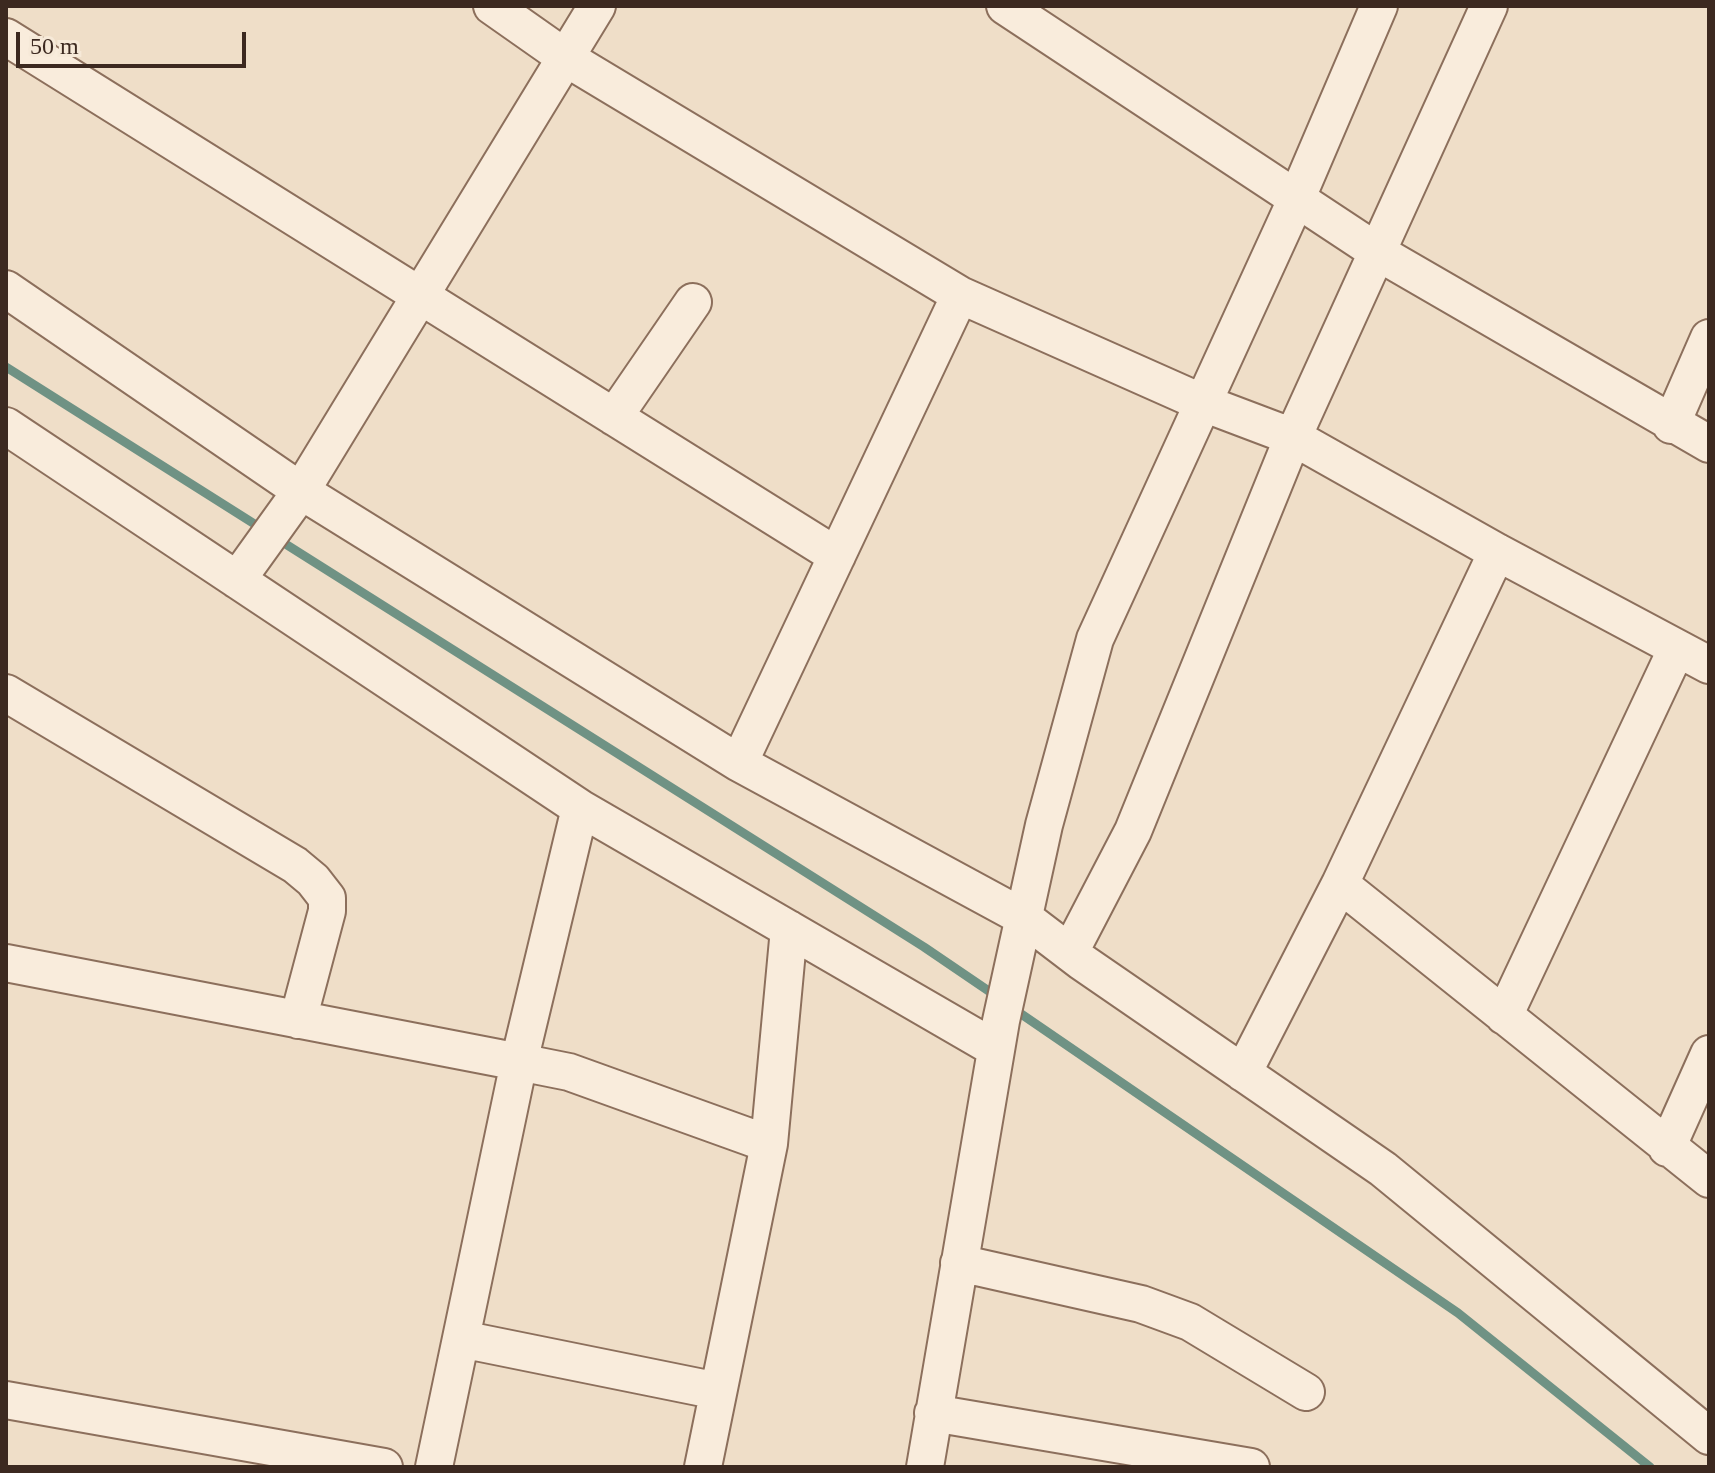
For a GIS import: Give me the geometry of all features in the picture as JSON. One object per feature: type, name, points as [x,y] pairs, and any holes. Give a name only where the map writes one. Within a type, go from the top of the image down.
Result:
[{"type":"street","points":[[492,6],[566,58],[960,295],[1203,403],[1293,437],[1497,552],[1709,665]]},
{"type":"street","points":[[244,571],[295,499],[597,6]]},
{"type":"street","points":[[1005,6],[1379,253],[1671,425],[1709,444]]},
{"type":"street","points":[[925,1467],[998,1035],[1044,825],[1095,639],[1296,200],[1379,6]]},
{"type":"street","points":[[1070,952],[1133,831],[1293,437],[1489,6]]},
{"type":"street","points":[[6,37],[837,556]]},
{"type":"street","points":[[6,289],[295,499],[739,763],[1022,921],[1070,952],[1383,1169],[1709,1436]]},
{"type":"street","points":[[739,763],[960,295]]},
{"type":"street","points":[[614,417],[693,302]]},
{"type":"street","points":[[1671,425],[1709,338]]},
{"type":"street","points":[[6,426],[244,571],[580,808],[789,929],[998,1035]]},
{"type":"street","points":[[1243,1073],[1340,884],[1497,552]]},
{"type":"street","points":[[1504,1016],[1677,648]]},
{"type":"street","points":[[7,696],[295,865],[323,891],[327,911],[298,1020]]},
{"type":"street","points":[[434,1467],[519,1062],[580,808]]},
{"type":"street","points":[[1340,884],[1709,1179]]},
{"type":"street","points":[[703,1467],[769,1144],[789,929]]},
{"type":"street","points":[[6,963],[569,1072],[769,1144]]},
{"type":"street","points":[[1667,1148],[1709,1054]]},
{"type":"street","points":[[959,1263],[1141,1304],[1190,1322],[1306,1392]]},
{"type":"street","points":[[461,1339],[718,1391]]},
{"type":"street","points":[[6,1400],[384,1467]]},
{"type":"street","points":[[933,1413],[1251,1467]]},
{"type":"waterway","points":[[6,367],[264,530]]},
{"type":"waterway","points":[[276,538],[924,947],[999,998]]},
{"type":"waterway","points":[[1011,1007],[1458,1313],[1650,1467]]}]
